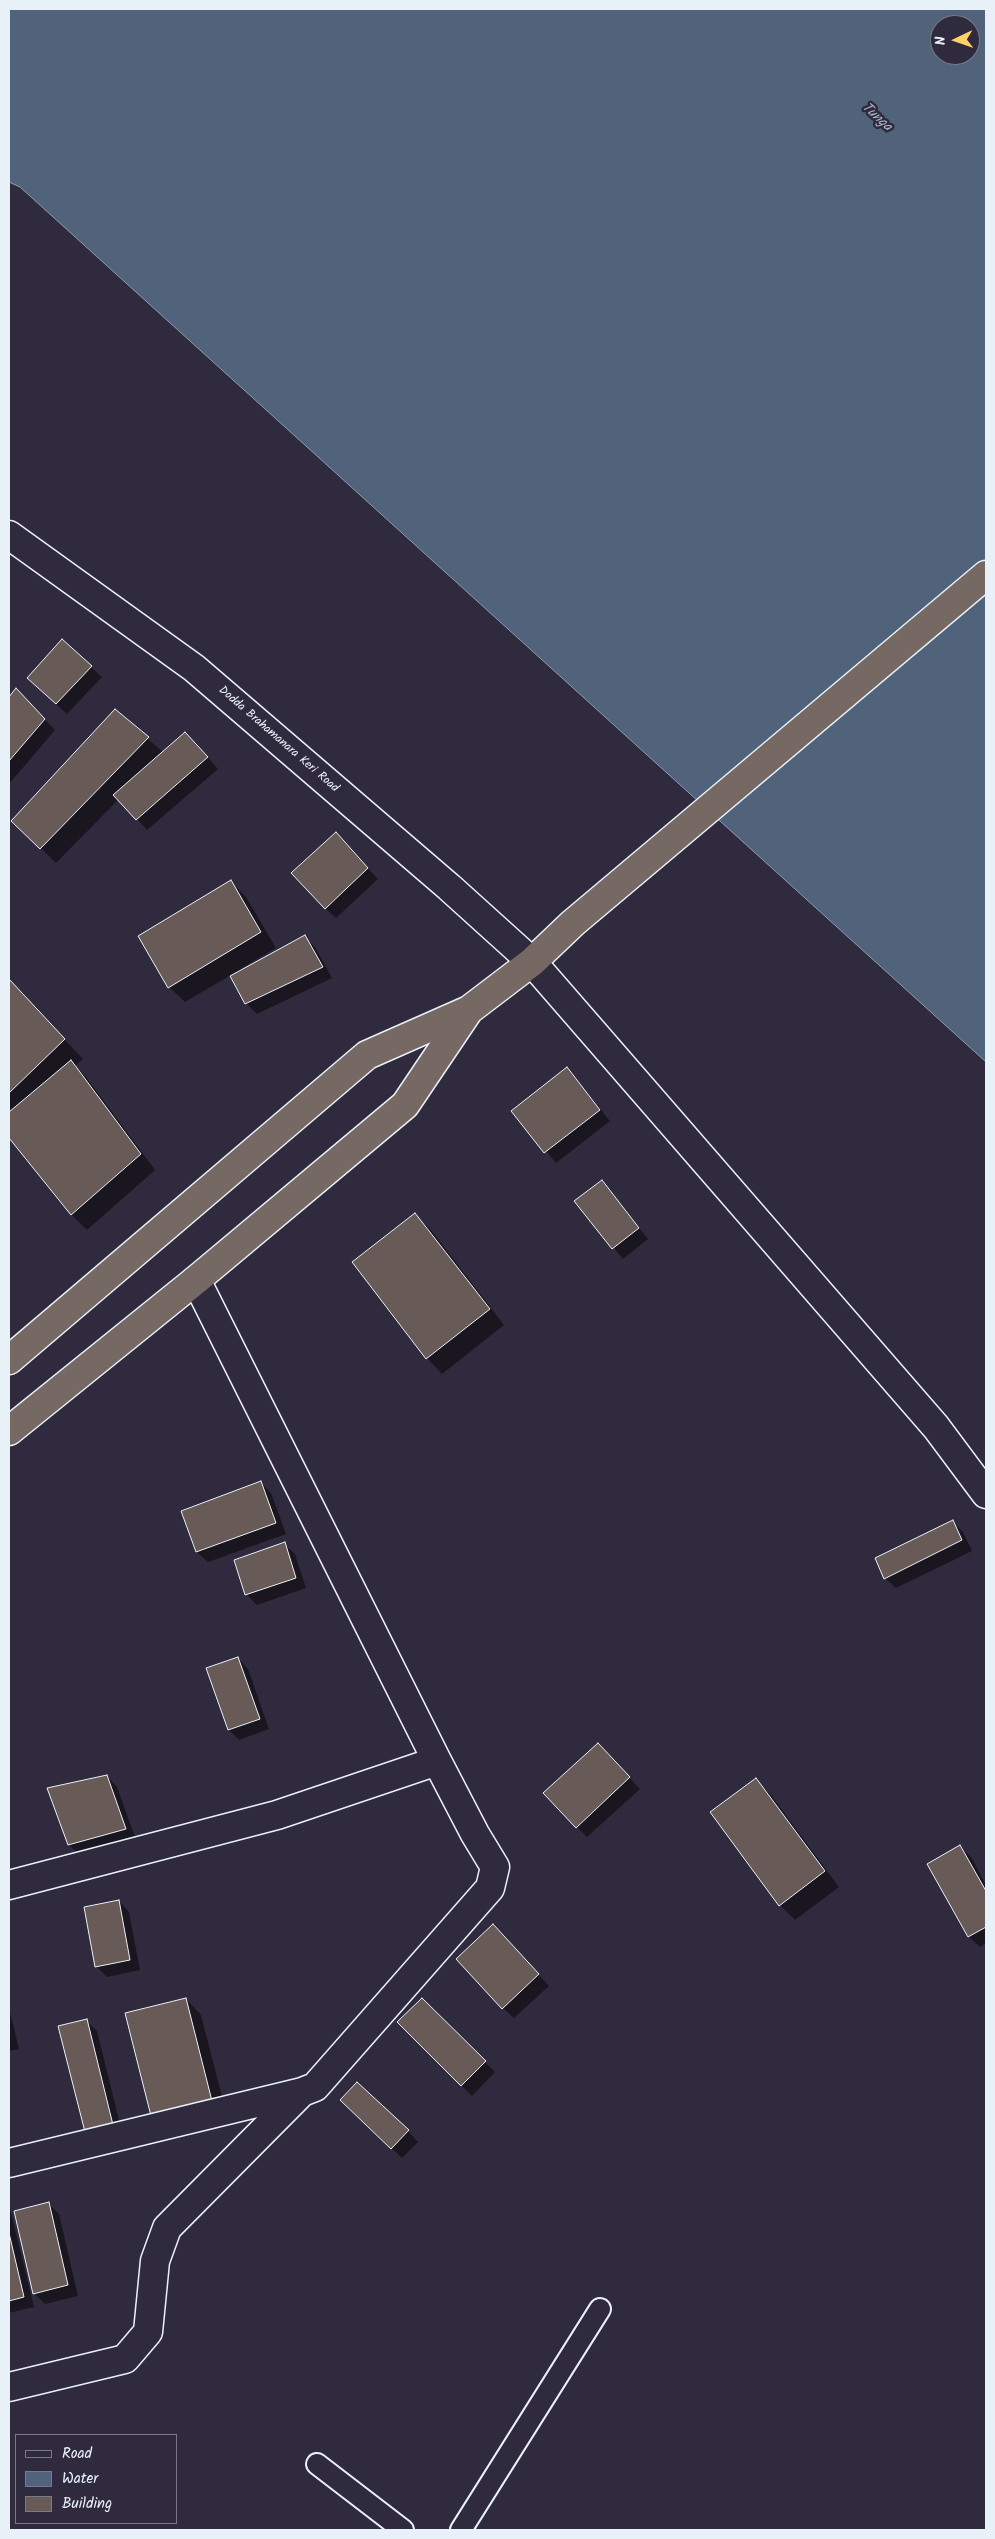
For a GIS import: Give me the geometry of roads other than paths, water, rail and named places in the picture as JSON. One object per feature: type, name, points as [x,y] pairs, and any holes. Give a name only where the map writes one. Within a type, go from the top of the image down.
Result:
[{"type":"highway","points":[[9,1360],[275,1131],[367,1055],[469,1010],[532,962],[573,923],[986,575]]},
{"type":"highway","points":[[9,1431],[196,1280],[405,1104],[469,1010]]},
{"type":"street","name":"Dodda Brahamanara Keri Road","points":[[9,535],[194,668],[449,887],[532,962],[936,1427],[986,1494]]},
{"type":"street","points":[[9,2162],[302,2092],[315,2087],[490,1888],[495,1867],[475,1834],[437,1761],[196,1280]]},
{"type":"street","points":[[9,1885],[277,1815],[437,1761]]},
{"type":"street","points":[[9,2388],[125,2359],[148,2332],[155,2261],[167,2228],[302,2092]]},
{"type":"lane","points":[[461,2530],[600,2309]]},
{"type":"lane","points":[[317,2464],[403,2530]]},
{"type":"water","name":"Tunga","points":[[9,9],[986,9],[986,1062],[20,187],[9,182]]}]
